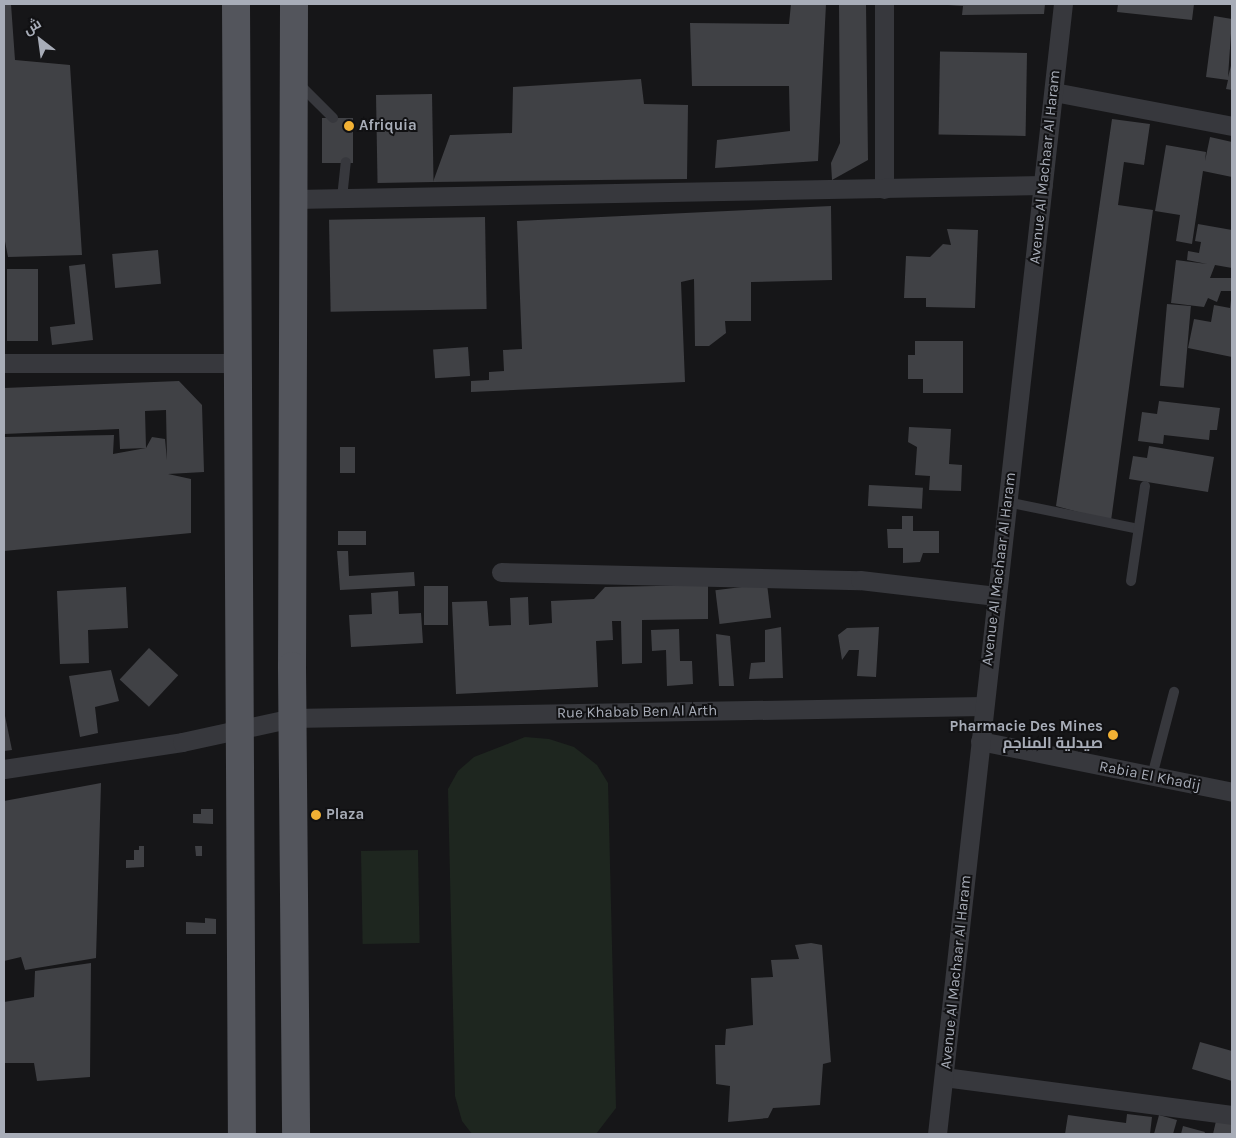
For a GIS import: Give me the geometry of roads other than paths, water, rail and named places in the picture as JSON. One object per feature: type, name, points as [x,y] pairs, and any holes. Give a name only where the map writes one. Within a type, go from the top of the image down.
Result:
[{"type":"main road","points":[[236,4],[236,363],[242,1134]]},
{"type":"main road","points":[[294,4],[292,718],[296,1134]]},
{"type":"street","points":[[884,4],[884,190]]},
{"type":"street","name":"Avenue Al Machaar Al Haram","points":[[937,1134],[983,706],[1063,4]]},
{"type":"street","points":[[1054,92],[1232,126]]},
{"type":"street","points":[[294,199],[884,190],[1043,185]]},
{"type":"street","points":[[4,362],[236,363]]},
{"type":"street","points":[[501,572],[860,580],[996,596]]},
{"type":"street","name":"Rue Khabab Ben Al Arth","points":[[4,769],[240,731],[292,718],[983,706]]},
{"type":"street","name":"Rabia El Khadij","points":[[980,741],[1232,792]]},
{"type":"street","points":[[944,1077],[1232,1115]]},
{"type":"lane","points":[[294,79],[333,118]]},
{"type":"lane","points":[[342,198],[346,162]]},
{"type":"lane","points":[[1130,581],[1145,486]]},
{"type":"lane","points":[[1007,502],[1138,529]]},
{"type":"lane","points":[[1152,776],[1174,692]]},
{"type":"place","name":"Afriquia","points":[[349,126]]},
{"type":"place","name":"Pharmacie Des Mines صيدلية المناجم","points":[[1113,735]]},
{"type":"place","name":"Plaza","points":[[316,815]]}]
